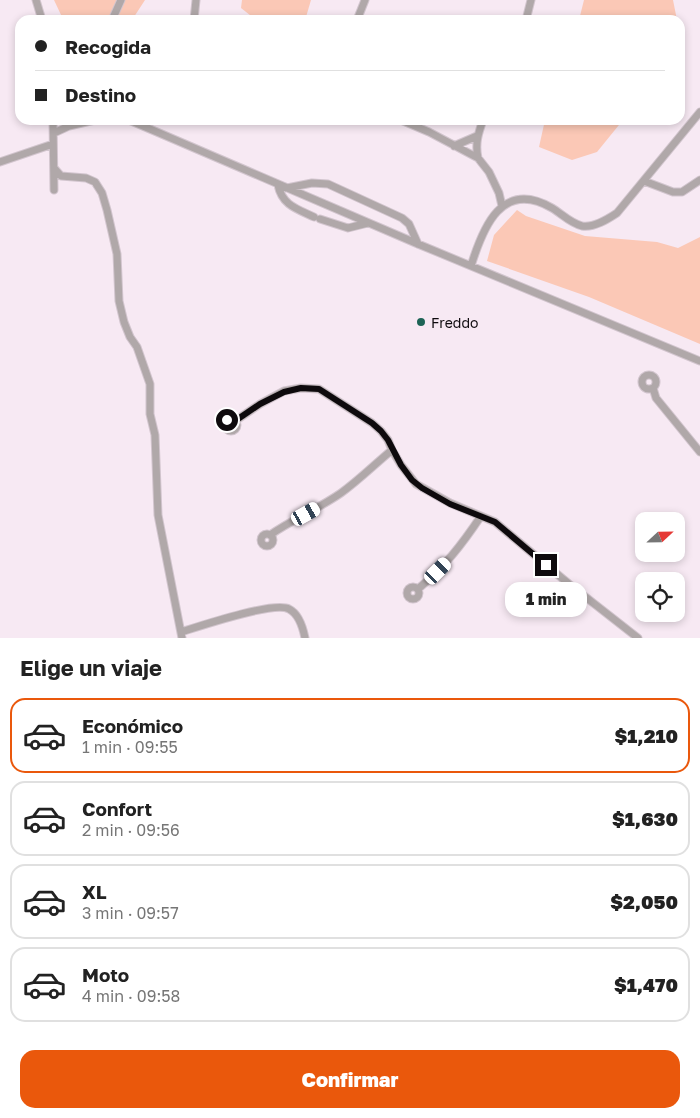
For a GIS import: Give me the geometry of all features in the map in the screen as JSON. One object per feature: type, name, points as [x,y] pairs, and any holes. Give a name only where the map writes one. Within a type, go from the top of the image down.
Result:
[{"type":"street","points":[[36,0],[40,15]]},
{"type":"street","points":[[114,15],[121,0]]},
{"type":"street","points":[[194,15],[196,0]]},
{"type":"street","points":[[359,15],[364,0]]},
{"type":"street","points":[[527,15],[531,0]]},
{"type":"street","points":[[471,266],[479,240],[487,224],[502,206],[518,200],[537,201],[552,208],[568,220],[582,226],[600,223],[617,212],[700,112]]},
{"type":"street","points":[[53,125],[54,190]]},
{"type":"street","points":[[54,132],[73,125]]},
{"type":"street","points":[[140,125],[368,223],[700,361]]},
{"type":"street","points":[[413,125],[478,158],[489,172],[499,193],[502,206]]},
{"type":"street","points":[[478,158],[476,148],[477,136],[481,125]]},
{"type":"street","points":[[454,146],[477,136]]},
{"type":"street","points":[[0,162],[54,144]]},
{"type":"street","points":[[54,168],[61,176],[86,178],[95,182],[102,193],[108,210],[117,254],[119,301],[124,322],[130,338],[137,347],[150,384],[150,414],[155,435],[158,515],[181,635],[219,620],[270,608],[288,608],[296,614],[304,631],[305,638]]},
{"type":"street","points":[[644,181],[673,192],[682,192],[700,180]]},
{"type":"street","points":[[286,188],[312,183],[328,184],[402,218],[409,224],[418,244]]},
{"type":"street","points":[[278,185],[288,204],[317,218],[348,228],[368,223]]},
{"type":"street","points":[[235,421],[260,404],[284,392],[301,388],[319,389],[372,423],[388,440],[406,473],[422,488],[450,504],[495,522],[569,584],[638,638]]},
{"type":"street","points":[[653,388],[656,398],[700,452]]},
{"type":"street","points":[[270,535],[290,521],[322,505],[342,492],[392,450]]},
{"type":"street","points":[[418,589],[450,560],[481,516]]},
{"type":"shaded area","points":[[54,0],[145,0],[135,15],[61,15]]},
{"type":"shaded area","points":[[242,0],[311,0],[307,15],[250,15],[241,8]]},
{"type":"shaded area","points":[[584,0],[673,0],[676,15],[580,15]]},
{"type":"shaded area","points":[[544,125],[619,125],[597,152],[572,160],[539,147]]},
{"type":"shaded area","points":[[517,210],[526,216],[585,236],[657,242],[678,248],[700,237],[700,344],[589,297],[487,261],[494,235]]},
{"type":"place","name":"Freddo","points":[[421,322]]},
{"type":"route","points":[[227,420],[235,421],[260,404],[284,392],[301,388],[319,389],[372,423],[381,431],[401,465],[412,480],[422,488],[450,504],[495,522],[546,565]]}]
